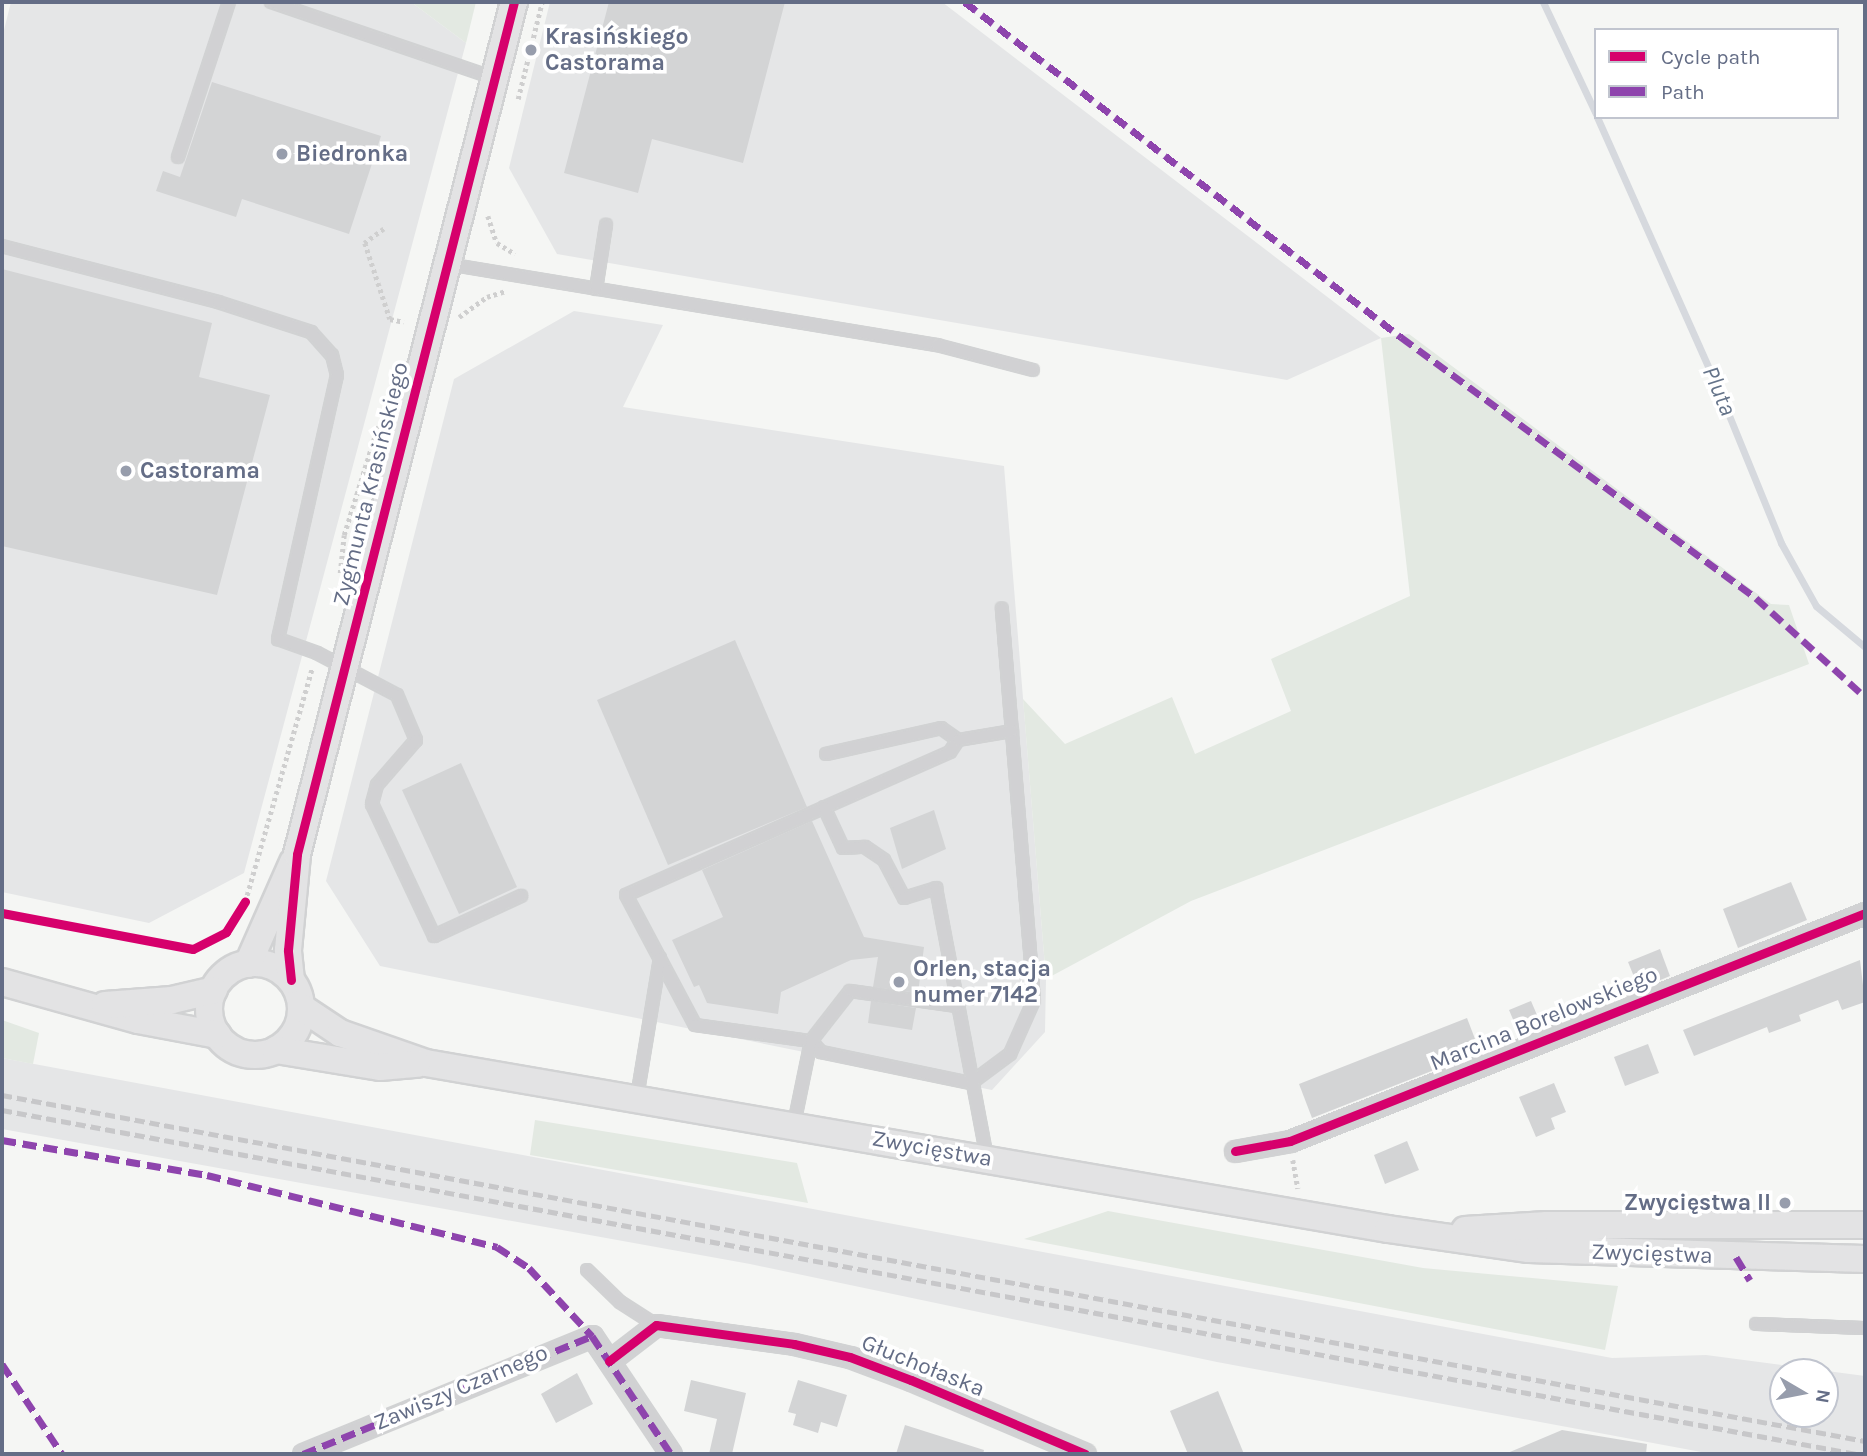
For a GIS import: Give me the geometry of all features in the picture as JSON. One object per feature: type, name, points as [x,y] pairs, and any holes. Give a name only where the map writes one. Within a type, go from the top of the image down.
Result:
[{"type":"main road","name":"Zygmunta Krasińskiego","points":[[291,980],[288,950],[297,854],[514,2]]},
{"type":"main road","name":"Zygmunta Krasińskiego","points":[[248,964],[297,854]]},
{"type":"main road","points":[[2,982],[98,1005],[138,1020],[218,1035],[237,1051],[251,1055],[276,1050],[295,1032],[301,1007],[291,980],[279,970],[248,964],[234,968],[214,990],[210,1005],[218,1035]]},
{"type":"main road","points":[[98,1005],[172,1000],[214,990]]},
{"type":"main road","name":"Zwycięstwa","points":[[301,1007],[340,1033],[426,1063],[1388,1228],[1439,1233],[1529,1249],[1865,1259]]},
{"type":"main road","name":"Zwycięstwa","points":[[276,1050],[380,1068],[426,1063]]},
{"type":"main road","name":"Zwycięstwa","points":[[1439,1233],[1515,1225],[1865,1225]]},
{"type":"street","name":"Marcina Borelowskiego","points":[[1235,1151],[1251,1152],[1290,1141],[1865,913]]},
{"type":"street","points":[[609,1361],[656,1325]]},
{"type":"street","name":"Głuchołaska","points":[[656,1325],[794,1344],[850,1357],[1085,1454]]},
{"type":"street","name":"Zawiszy Czarnego","points":[[303,1454],[592,1336],[671,1454]]},
{"type":"lane","points":[[178,157],[229,2]]},
{"type":"lane","points":[[271,2],[494,79]]},
{"type":"lane","points":[[596,289],[606,225]]},
{"type":"lane","points":[[2,246],[218,302],[311,332],[332,355],[337,375],[278,639],[317,653],[397,695],[416,740],[377,785],[372,804],[434,936],[521,896]]},
{"type":"lane","points":[[447,264],[937,345],[1033,370]]},
{"type":"lane","points":[[958,740],[950,752],[626,895],[695,1025],[811,1041],[821,1052],[971,1083],[1010,1054],[1034,1000],[1002,608]]},
{"type":"lane","points":[[826,754],[941,728],[958,740],[1012,731]]},
{"type":"lane","points":[[824,807],[843,848],[865,847],[884,860],[904,898],[936,888],[987,1159]]},
{"type":"lane","points":[[636,1097],[660,958]]},
{"type":"lane","points":[[794,1125],[811,1041],[850,991],[957,1006]]},
{"type":"lane","points":[[587,1270],[620,1302],[656,1325]]},
{"type":"lane","points":[[1756,1324],[1865,1328]]},
{"type":"path","points":[[515,108],[542,2]]},
{"type":"path","points":[[490,204],[487,221],[496,243],[514,254]]},
{"type":"path","points":[[384,229],[365,243],[390,319],[404,322]]},
{"type":"path","points":[[401,335],[408,309]]},
{"type":"path","points":[[340,582],[344,535],[380,422]]},
{"type":"path","points":[[245,902],[317,653]]},
{"type":"path","points":[[1290,1141],[1300,1199]]},
{"type":"shaded area","points":[[11,2],[411,2],[466,43],[244,873],[149,923],[2,892],[2,38]]},
{"type":"shaded area","points":[[411,2],[476,2],[466,43]]},
{"type":"shaded area","points":[[550,2],[942,2],[1381,338],[1287,380],[557,254],[509,168]]},
{"type":"shaded area","points":[[574,311],[663,325],[623,407],[1004,466],[1046,979],[1045,1032],[992,1090],[380,966],[326,881],[454,379]]},
{"type":"shaded area","points":[[1409,334],[1771,604],[1789,605],[1809,664],[1191,901],[1046,979],[1023,699],[1065,744],[1172,697],[1195,754],[1291,711],[1271,659],[1410,596],[1381,338]]},
{"type":"shaded area","points":[[2,1020],[39,1033],[33,1064],[2,1058]]},
{"type":"shaded area","points":[[2,1058],[1612,1358],[1706,1355],[1769,1363],[1769,1428],[1839,1428],[1839,1373],[1865,1376],[1865,1454],[1712,1454],[1217,1362],[750,1264],[2,1129]]},
{"type":"shaded area","points":[[535,1120],[797,1163],[808,1203],[530,1155]]},
{"type":"shaded area","points":[[1108,1211],[1423,1268],[1618,1286],[1605,1350],[1024,1239]]},
{"type":"building","points":[[609,2],[785,2],[743,163],[652,139],[638,193],[564,173]]},
{"type":"building","name":"Biedronka","points":[[212,82],[381,136],[349,234],[242,199],[236,217],[156,191],[163,171],[180,177]]},
{"type":"building","name":"Castorama","points":[[2,269],[212,323],[199,377],[270,395],[217,595],[2,546]]},
{"type":"building","points":[[735,640],[807,807],[668,865],[597,700]]},
{"type":"building","points":[[461,763],[517,887],[459,914],[402,790]]},
{"type":"building","points":[[934,810],[946,849],[902,869],[890,828]]},
{"type":"building","points":[[812,821],[864,937],[924,947],[918,993],[873,987],[878,957],[851,960],[781,992],[778,1014],[707,1003],[699,985],[694,987],[672,940],[723,917],[702,870]]},
{"type":"building","points":[[1791,882],[1807,920],[1738,948],[1723,909]]},
{"type":"building","points":[[1660,949],[1670,976],[1639,989],[1628,962]]},
{"type":"building","points":[[1860,960],[1865,1002],[1842,1010],[1838,1000],[1799,1015],[1801,1021],[1769,1033],[1767,1027],[1694,1056],[1683,1030]]},
{"type":"building","points":[[871,1001],[916,1008],[912,1030],[868,1023]]},
{"type":"building","points":[[1531,1001],[1540,1022],[1518,1031],[1509,1010]]},
{"type":"building","points":[[1467,1018],[1480,1052],[1312,1118],[1299,1084]]},
{"type":"building","points":[[1648,1044],[1659,1073],[1625,1086],[1614,1057]]},
{"type":"building","points":[[1554,1083],[1566,1112],[1551,1118],[1555,1129],[1536,1137],[1519,1097]]},
{"type":"building","points":[[1407,1141],[1419,1170],[1385,1184],[1374,1155]]},
{"type":"building","points":[[577,1373],[593,1404],[556,1423],[541,1394]]},
{"type":"building","points":[[691,1380],[746,1393],[732,1454],[709,1454],[717,1419],[684,1411]]},
{"type":"building","points":[[798,1380],[847,1395],[837,1427],[821,1422],[818,1433],[793,1425],[796,1414],[788,1412]]},
{"type":"building","points":[[1218,1391],[1244,1454],[1188,1454],[1170,1411]]},
{"type":"building","points":[[905,1425],[984,1450],[983,1454],[896,1454]]},
{"type":"building","points":[[1562,1430],[1647,1444],[1646,1454],[1505,1454]]},
{"type":"waterway","name":"Pluta","points":[[1543,2],[1594,110]]},
{"type":"waterway","name":"Pluta","points":[[1598,119],[1717,386],[1781,543],[1816,606],[1865,647]]},
{"type":"railway","points":[[2,1095],[1865,1441]]},
{"type":"railway","points":[[2,1110],[1856,1454]]},
{"type":"marked path","points":[[965,2],[1401,337],[1756,598],[1865,697]]},
{"type":"marked path","points":[[2,1140],[207,1175],[497,1247],[529,1268],[592,1336],[671,1454]]},
{"type":"marked path","points":[[1736,1257],[1750,1280]]},
{"type":"marked path","points":[[303,1454],[592,1336]]},
{"type":"marked path","points":[[2,1364],[62,1454]]},
{"type":"cycle path","points":[[291,980],[288,950],[297,854],[514,2]]},
{"type":"cycle path","points":[[2,913],[193,949],[226,932],[245,902]]},
{"type":"cycle path","points":[[1235,1151],[1290,1141],[1865,913]]},
{"type":"cycle path","points":[[609,1361],[656,1325],[794,1344],[850,1357],[911,1380],[1085,1454]]},
{"type":"place","name":"Krasińskiego Castorama","points":[[531,50]]},
{"type":"place","name":"Biedronka","points":[[282,154]]},
{"type":"place","name":"Castorama","points":[[126,471]]},
{"type":"place","name":"Orlen, stacja numer 7142","points":[[899,982]]},
{"type":"place","name":"Zwycięstwa II","points":[[1785,1203]]}]
